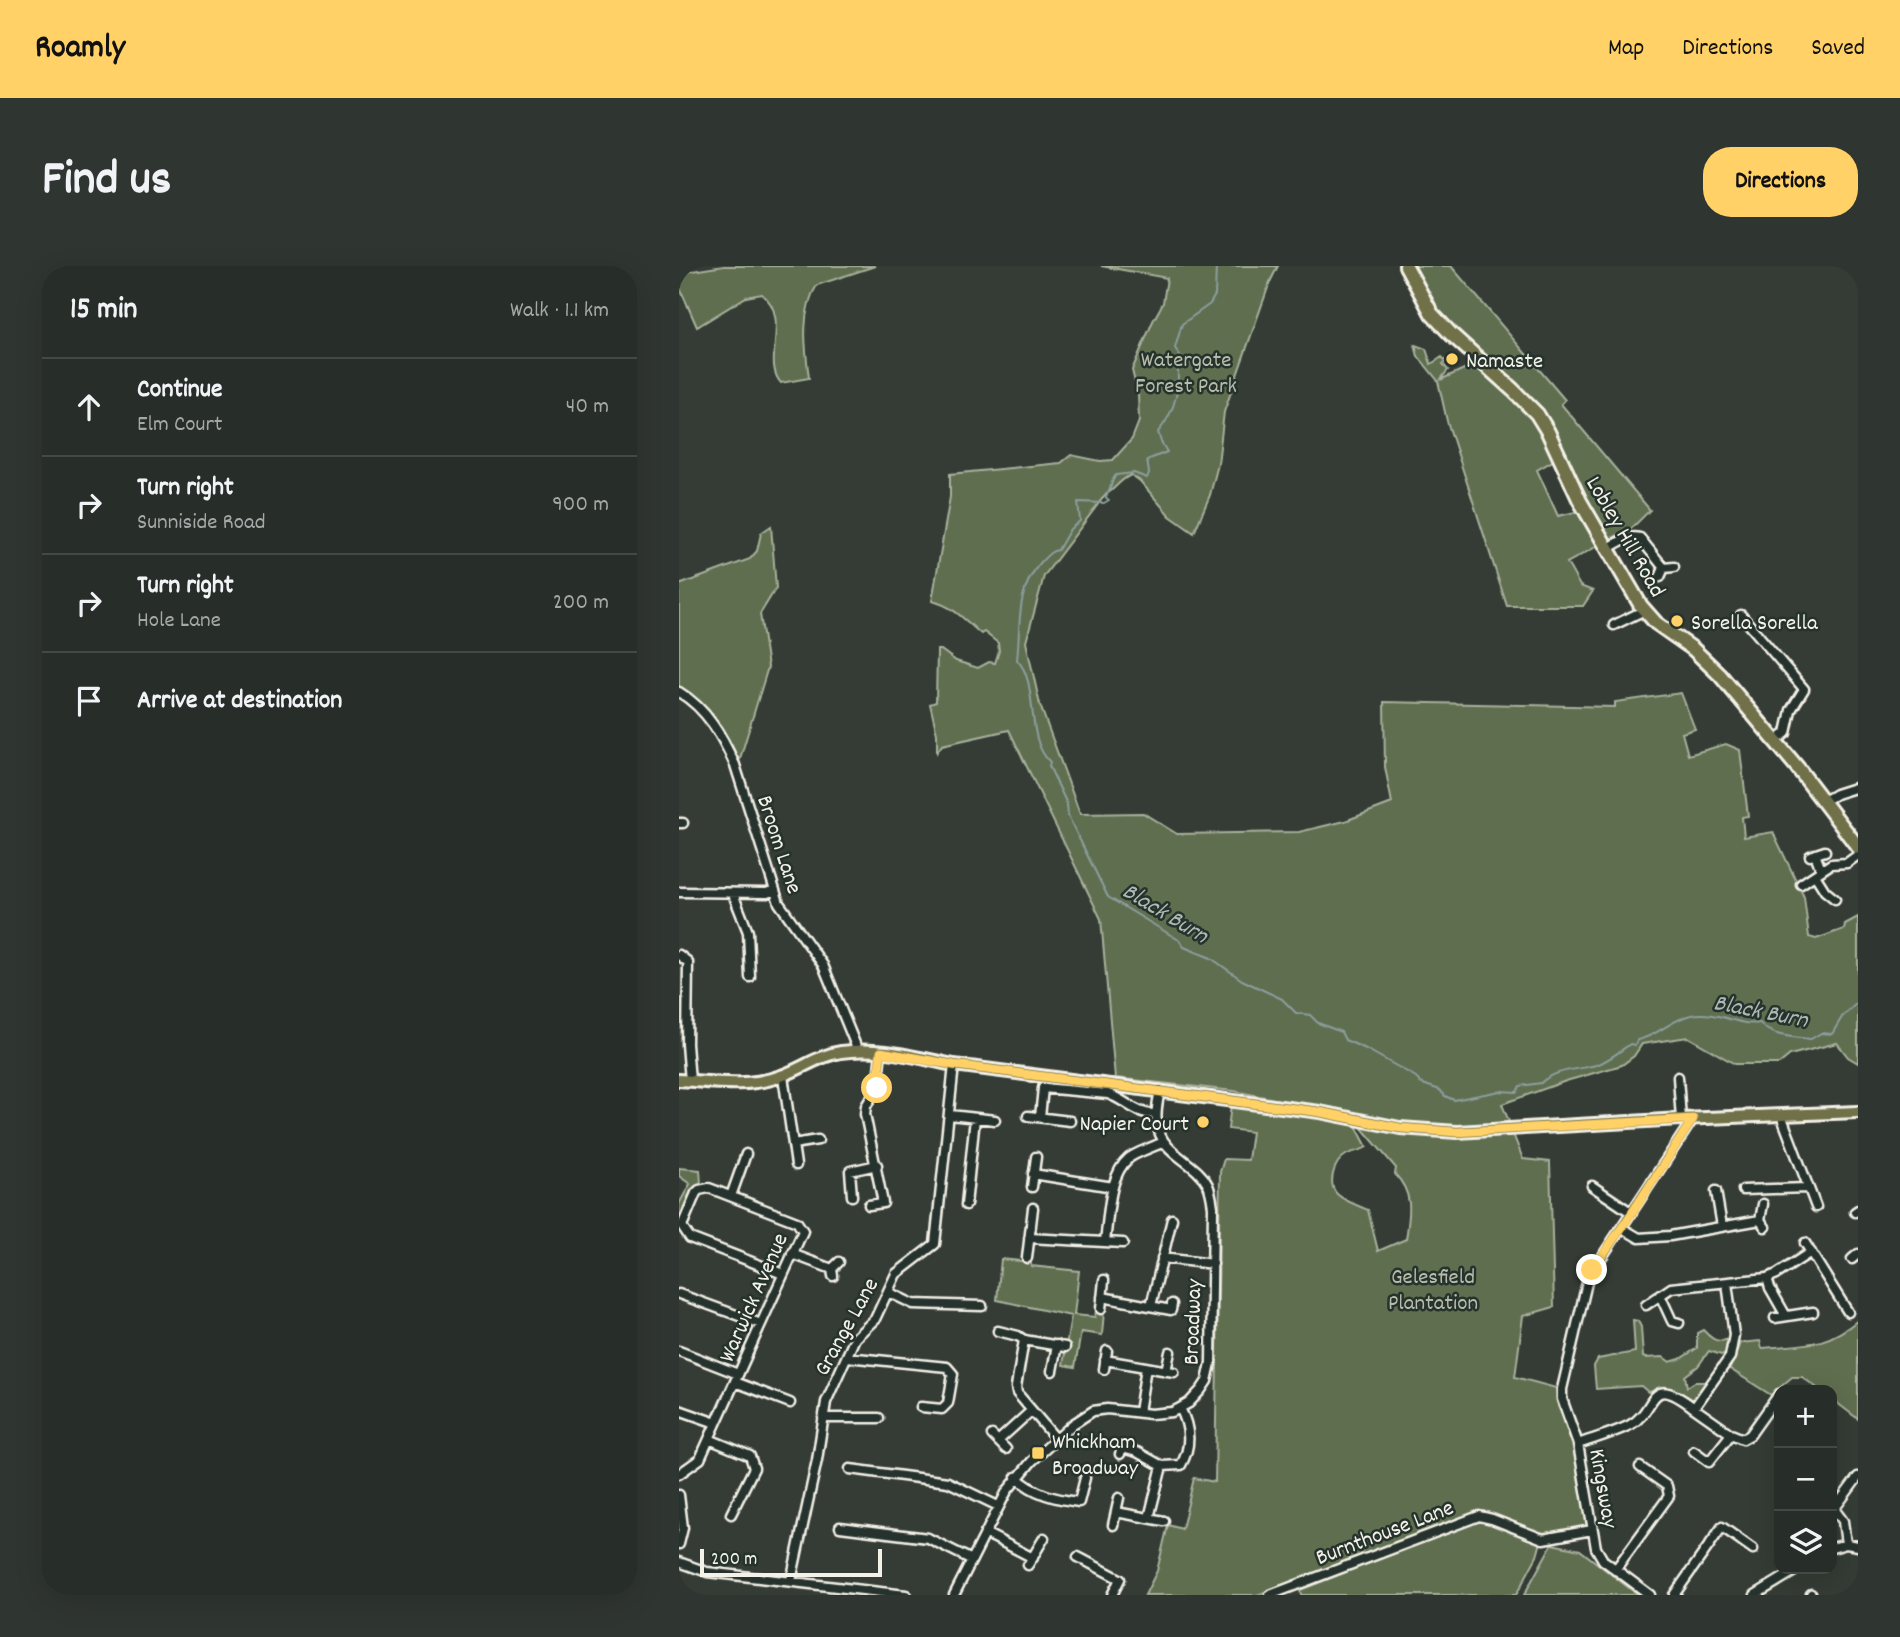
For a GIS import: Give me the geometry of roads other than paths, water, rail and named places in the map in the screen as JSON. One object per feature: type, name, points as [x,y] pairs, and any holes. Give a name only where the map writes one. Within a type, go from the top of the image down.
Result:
[{"type":"highway","name":"Lobley Hill Road","points":[[1406,266],[1432,314],[1537,414],[1607,549],[1631,592],[1645,610],[1663,629],[1705,659],[1776,741],[1858,847]]},
{"type":"main road","points":[[684,1081],[744,1083],[783,1076],[829,1054],[858,1051],[1320,1112],[1392,1127],[1437,1132],[1781,1115],[1857,1116]]},
{"type":"street","points":[[1607,549],[1628,537],[1640,538],[1662,572],[1674,567]]},
{"type":"street","points":[[1614,625],[1645,610]]},
{"type":"street","points":[[1741,615],[1804,689],[1791,710],[1786,733],[1776,741]]},
{"type":"street","name":"Broom Lane","points":[[679,692],[706,716],[727,747],[784,914],[823,965],[858,1051]]},
{"type":"street","points":[[1824,801],[1836,793],[1858,787]]},
{"type":"street","points":[[1825,851],[1813,855],[1825,891],[1835,899]]},
{"type":"street","points":[[1801,884],[1833,863],[1847,863],[1858,855]]},
{"type":"street","points":[[679,892],[733,894],[767,893],[774,890]]},
{"type":"street","points":[[733,894],[748,932],[750,977]]},
{"type":"street","points":[[679,955],[688,962],[683,1008],[684,1081]]},
{"type":"street","points":[[869,1205],[883,1203],[865,1114],[866,1106],[877,1088],[881,1052]]},
{"type":"street","name":"Grange Lane","points":[[792,1581],[826,1402],[855,1338],[875,1319],[898,1271],[935,1244],[954,1065]]},
{"type":"street","points":[[783,1076],[796,1165]]},
{"type":"street","points":[[1678,1077],[1687,1119]]},
{"type":"street","points":[[1040,1117],[1044,1088],[1108,1094],[1118,1097],[1140,1113],[1156,1114]]},
{"type":"street","points":[[1105,1241],[1113,1187],[1125,1162],[1132,1156],[1164,1142],[1158,1129],[1156,1114],[1160,1090]]},
{"type":"street","points":[[950,1115],[995,1120]]},
{"type":"street","points":[[1781,1115],[1815,1207]]},
{"type":"street","points":[[1028,1116],[1070,1121]]},
{"type":"street","points":[[966,1205],[975,1118]]},
{"type":"street","name":"Kingsway","points":[[1650,1595],[1599,1556],[1592,1531],[1578,1444],[1562,1399],[1562,1389],[1588,1278],[1632,1213],[1687,1119]]},
{"type":"street","points":[[793,1144],[818,1141]]},
{"type":"street","name":"Broadway","points":[[1164,1142],[1208,1185],[1213,1207],[1209,1374],[1195,1398],[1180,1408]]},
{"type":"street","points":[[731,1196],[746,1154]]},
{"type":"street","points":[[1032,1186],[1035,1157]]},
{"type":"street","points":[[853,1192],[850,1171],[877,1165]]},
{"type":"street","points":[[1033,1174],[1113,1187]]},
{"type":"street","points":[[1592,1186],[1632,1213]]},
{"type":"street","name":"Warwick Avenue","points":[[679,1474],[699,1459],[803,1231],[797,1222],[709,1188],[696,1193],[682,1226],[690,1238],[783,1274]]},
{"type":"street","points":[[1743,1190],[1807,1188]]},
{"type":"street","points":[[1716,1191],[1722,1226]]},
{"type":"street","points":[[1622,1228],[1639,1238],[1670,1236],[1722,1226],[1763,1224],[1763,1204]]},
{"type":"street","points":[[1027,1258],[1033,1209]]},
{"type":"street","points":[[1151,1306],[1172,1219]]},
{"type":"street","points":[[1030,1238],[1123,1244]]},
{"type":"street","points":[[1805,1243],[1848,1312]]},
{"type":"street","points":[[1646,1305],[1671,1288],[1767,1278],[1811,1252]]},
{"type":"street","points":[[792,1254],[833,1273],[839,1262]]},
{"type":"street","points":[[1162,1258],[1213,1264]]},
{"type":"street","points":[[1767,1278],[1786,1316]]},
{"type":"street","points":[[1101,1308],[1104,1280]]},
{"type":"street","points":[[1695,1408],[1727,1362],[1732,1349],[1734,1335],[1727,1283]]},
{"type":"street","points":[[888,1292],[913,1304],[982,1306]]},
{"type":"street","points":[[679,1294],[761,1324]]},
{"type":"street","points":[[1660,1295],[1672,1321],[1679,1323]]},
{"type":"street","points":[[1102,1297],[1171,1310],[1172,1304]]},
{"type":"street","points":[[1842,1303],[1851,1297]]},
{"type":"street","points":[[1775,1318],[1813,1312]]},
{"type":"street","points":[[998,1331],[1024,1340],[1061,1346],[1052,1371]]},
{"type":"street","points":[[1024,1340],[1016,1387],[1021,1399],[1056,1439]]},
{"type":"street","points":[[679,1351],[790,1403]]},
{"type":"street","points":[[1105,1360],[1170,1371],[1170,1352]]},
{"type":"street","points":[[847,1357],[947,1367],[953,1374],[948,1403],[942,1409],[921,1408]]},
{"type":"street","points":[[1139,1412],[1146,1367]]},
{"type":"street","points":[[1578,1444],[1630,1425],[1651,1400],[1660,1394],[1672,1393],[1743,1440],[1774,1401]]},
{"type":"street","points":[[968,1595],[955,1592],[998,1506],[1016,1477],[1073,1424],[1094,1411],[1107,1409],[1164,1413],[1180,1408],[1189,1432],[1185,1458],[1181,1465],[1162,1466],[1137,1452],[1122,1448],[1120,1454]]},
{"type":"street","points":[[679,1410],[716,1423]]},
{"type":"street","points":[[1006,1449],[995,1438],[1031,1411]]},
{"type":"street","points":[[823,1418],[879,1419]]},
{"type":"street","points":[[1694,1451],[1709,1462],[1731,1434]]},
{"type":"street","points":[[709,1439],[750,1456],[754,1468],[731,1514]]},
{"type":"street","points":[[1149,1518],[1162,1466]]},
{"type":"street","points":[[1615,1570],[1669,1496],[1667,1486],[1640,1467]]},
{"type":"street","points":[[850,1469],[948,1482],[998,1506]]},
{"type":"street","points":[[1016,1477],[1031,1489],[1046,1496],[1079,1502],[1085,1478]]},
{"type":"street","points":[[1837,1502],[1858,1477]]},
{"type":"street","points":[[679,1495],[683,1521],[679,1542]]},
{"type":"street","points":[[1114,1525],[1119,1497]]},
{"type":"street","points":[[1116,1511],[1164,1521]]},
{"type":"street","points":[[1836,1511],[1843,1521],[1846,1544]]},
{"type":"street","name":"Burnthouse Lane","points":[[1270,1595],[1479,1516],[1543,1539],[1592,1531]]},
{"type":"street","points":[[839,1527],[928,1538],[971,1560]]},
{"type":"street","points":[[1674,1595],[1723,1527],[1753,1549]]},
{"type":"street","points":[[985,1532],[1031,1561],[1044,1538]]},
{"type":"street","points":[[1837,1547],[1846,1544],[1858,1546]]},
{"type":"street","points":[[1078,1557],[1120,1578],[1112,1595]]},
{"type":"street","points":[[679,1562],[707,1572],[906,1595]]},
{"type":"street","points":[[1755,1595],[1790,1574]]},
{"type":"waterway","name":"Black Burn","points":[[1216,266],[1215,295],[1210,304],[1182,324],[1175,348],[1181,358],[1177,391],[1169,416],[1158,432],[1167,452],[1147,460],[1147,478],[1134,473],[1116,475],[1105,497],[1109,500],[1104,503],[1078,502],[1080,521],[1070,529],[1058,550],[1041,562],[1023,596],[1017,660],[1028,682],[1037,739],[1050,762],[1049,766],[1067,804],[1068,816],[1108,897],[1179,940],[1184,947],[1211,958],[1242,980],[1282,999],[1296,1013],[1310,1015],[1318,1023],[1341,1032],[1345,1040],[1366,1049],[1416,1077],[1420,1083],[1440,1090],[1454,1100],[1500,1091],[1517,1092],[1520,1086],[1541,1083],[1560,1072],[1596,1065],[1630,1044],[1635,1045],[1637,1040],[1691,1015],[1710,1015],[1744,1023],[1760,1023],[1776,1034],[1811,1039],[1821,1033],[1832,1034],[1842,1017],[1858,1002]]},
{"type":"place","name":"Namaste","points":[[1452,359]]},
{"type":"place","name":"Sorella Sorella","points":[[1677,621]]},
{"type":"place","name":"Napier Court","points":[[1203,1122]]},
{"type":"place","name":"Whickham Broadway","points":[[1038,1453]]},
{"type":"park label","name":"Watergate Forest Park","points":[[1186,371]]},
{"type":"park label","name":"Gelesfield Plantation","points":[[1433,1288]]}]
